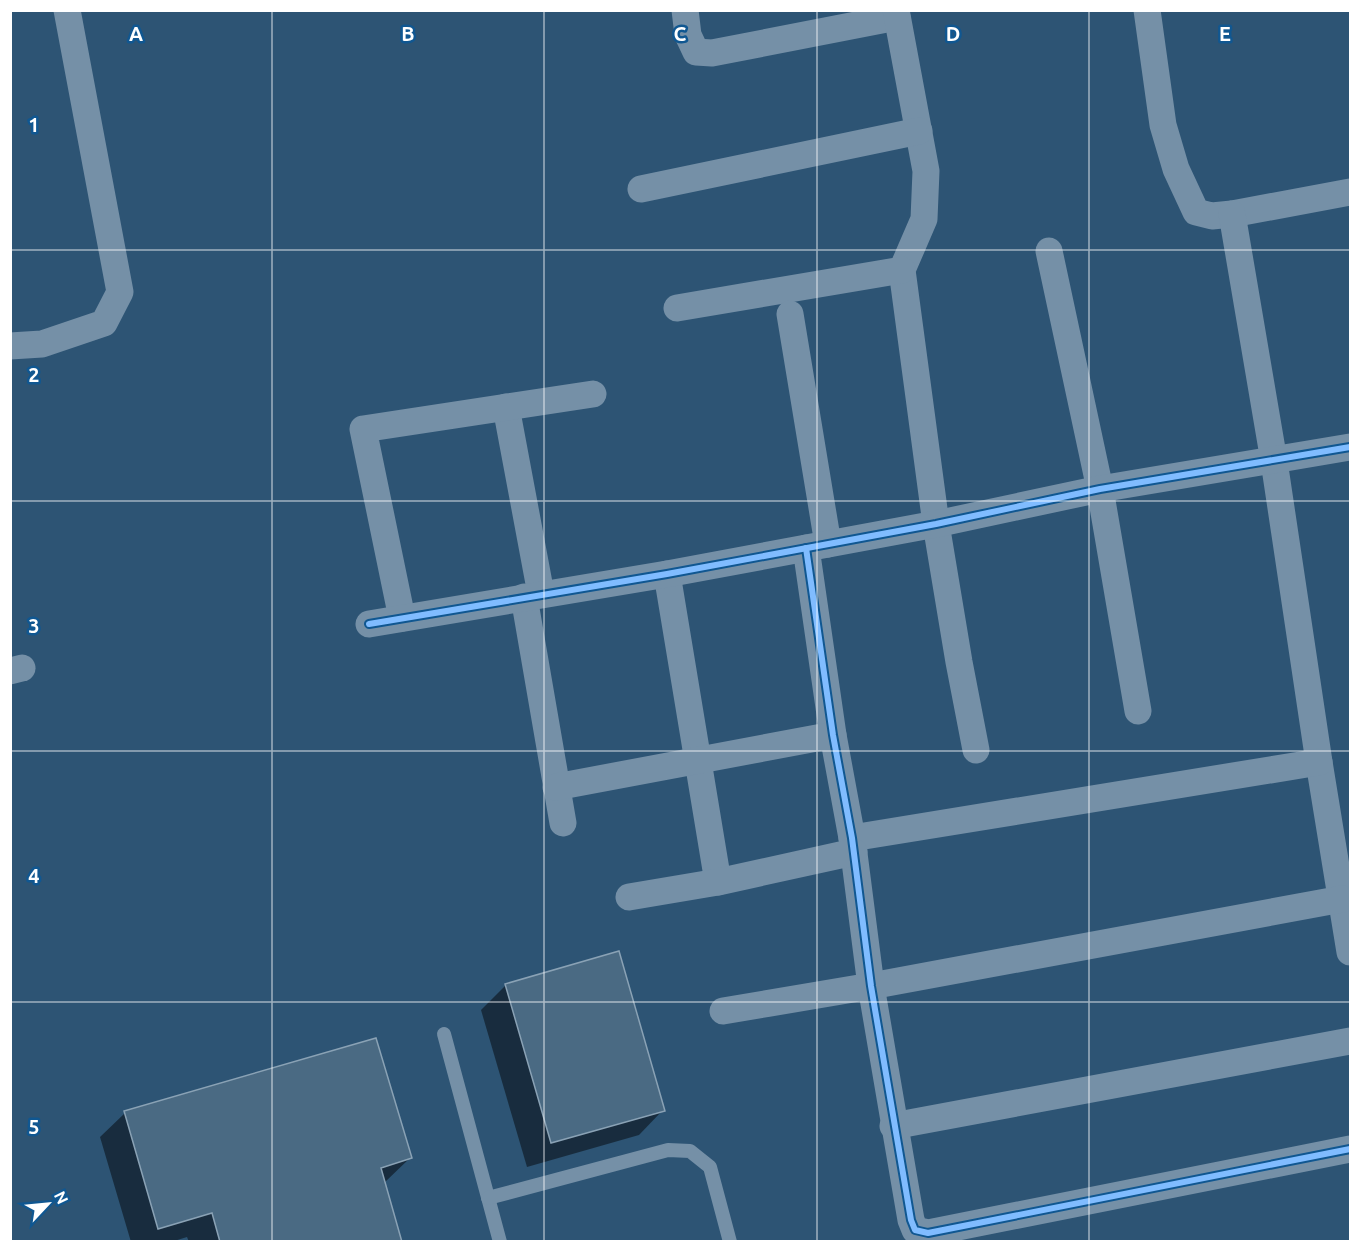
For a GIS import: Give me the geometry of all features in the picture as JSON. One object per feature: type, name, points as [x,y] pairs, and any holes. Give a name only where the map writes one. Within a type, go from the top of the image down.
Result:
[{"type":"street","points":[[10,346],[42,344],[104,323],[120,292],[67,10]]},
{"type":"street","points":[[685,10],[688,35],[696,52],[712,53],[897,14],[926,171],[924,219],[902,270],[936,524],[976,750]]},
{"type":"street","points":[[1147,10],[1163,125],[1176,169],[1196,212],[1212,216],[1232,214],[1350,192]]},
{"type":"street","points":[[641,189],[919,131]]},
{"type":"street","points":[[1232,214],[1274,461],[1350,952]]},
{"type":"street","points":[[1049,251],[1100,489],[1138,711]]},
{"type":"street","points":[[676,308],[902,270]]},
{"type":"street","points":[[790,314],[817,546],[833,735],[853,845],[871,986],[893,1126],[911,1220],[915,1230],[928,1233],[1350,1149]]},
{"type":"street","points":[[402,618],[363,429],[593,394]]},
{"type":"street","points":[[506,407],[562,824]]},
{"type":"street","points":[[369,624],[667,574],[936,524],[1100,489],[1350,447]]},
{"type":"street","points":[[667,574],[718,882]]},
{"type":"street","points":[[556,787],[833,735]]},
{"type":"street","points":[[629,897],[718,882],[853,845],[1319,762]]},
{"type":"street","points":[[723,1011],[1342,899]]},
{"type":"street","points":[[893,1126],[1350,1041]]},
{"type":"lane","points":[[444,1035],[501,1242]]},
{"type":"lane","points":[[488,1198],[668,1150],[690,1151],[710,1167],[730,1242]]},
{"type":"building","points":[[619,951],[665,1111],[551,1143],[505,984]]},
{"type":"building","points":[[376,1038],[412,1158],[381,1168],[402,1242],[220,1242],[212,1213],[158,1229],[124,1111]]},
{"type":"cycle path","points":[[369,624],[667,574],[936,524],[1100,489],[1350,447]]},
{"type":"cycle path","points":[[806,548],[833,735],[852,838],[871,986],[911,1220],[915,1230],[928,1233],[1350,1149]]}]
